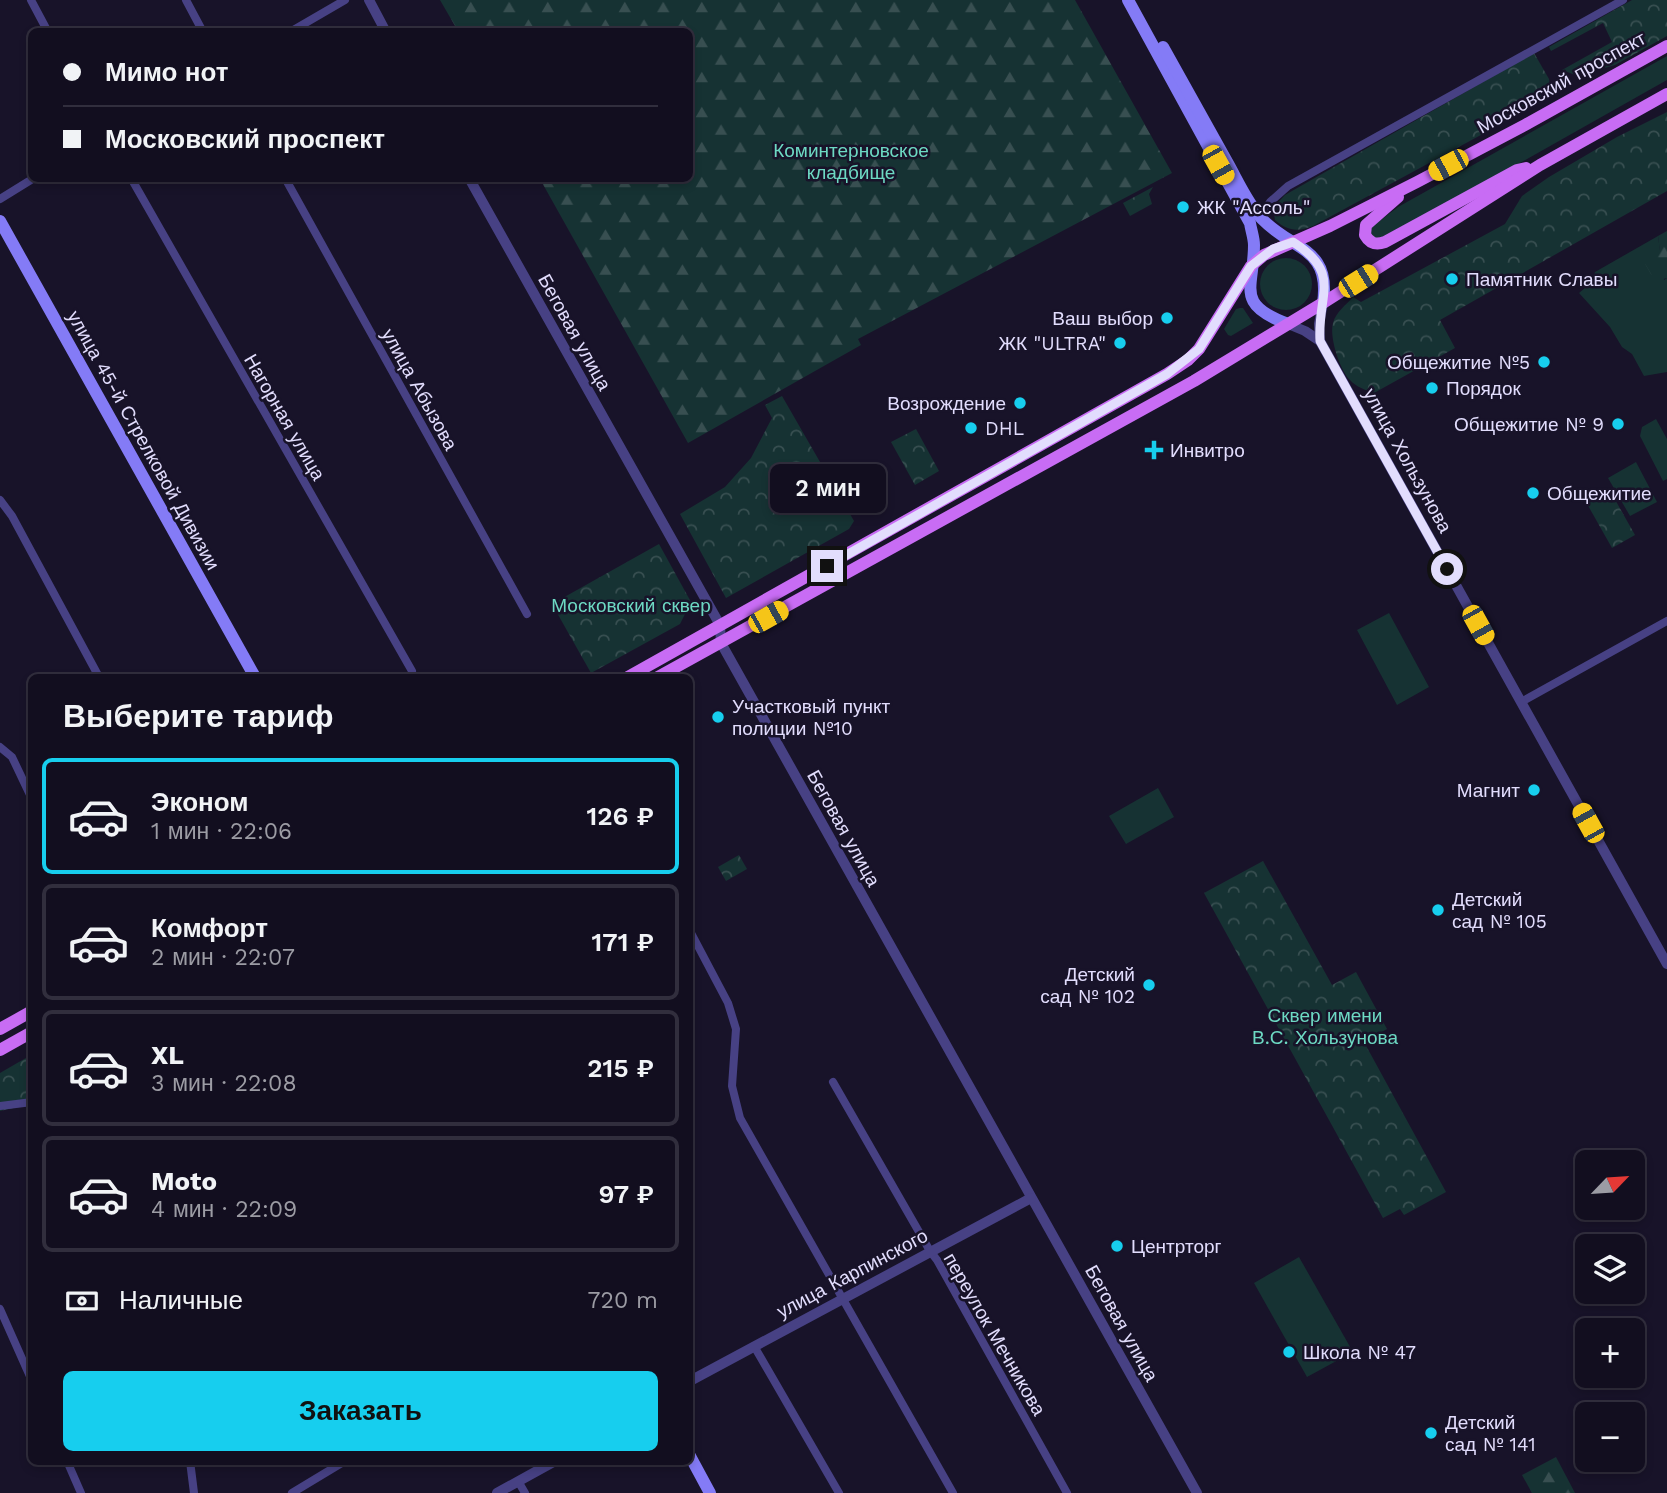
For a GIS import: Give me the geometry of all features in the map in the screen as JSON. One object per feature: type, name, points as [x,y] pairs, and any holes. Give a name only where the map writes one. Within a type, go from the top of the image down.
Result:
[{"type":"main road","points":[[1128,0],[1250,223],[1254,243],[1249,285],[1253,300],[1270,317],[1288,324]]},
{"type":"main road","points":[[1137,0],[1244,193],[1261,218],[1316,260],[1323,273],[1323,303]]},
{"type":"main road","name":"Московский проспект","points":[[633,674],[1167,374],[1199,349],[1251,266],[1273,249],[1330,226],[1417,182],[1667,46]]},
{"type":"main road","points":[[664,674],[1194,381],[1323,303],[1540,165],[1667,94]]},
{"type":"main road","points":[[1417,182],[1370,220],[1365,229],[1370,242],[1385,242],[1517,170],[1540,165]]},
{"type":"main road","name":"улица 45-й Стрелковой Дивизии","points":[[0,221],[253,674]]},
{"type":"main road","points":[[0,1029],[28,1013]]},
{"type":"main road","points":[[0,1050],[28,1034]]},
{"type":"main road","points":[[693,1462],[710,1493]]},
{"type":"street","points":[[30,0],[46,28]]},
{"type":"street","points":[[186,0],[201,28]]},
{"type":"street","points":[[297,28],[345,0]]},
{"type":"street","points":[[369,0],[384,28]]},
{"type":"street","points":[[1261,218],[1270,202],[1288,186],[1623,0]]},
{"type":"street","points":[[0,199],[28,182]]},
{"type":"street","name":"Нагорная улица","points":[[133,182],[412,671]]},
{"type":"street","name":"улица Абызова","points":[[287,182],[527,614]]},
{"type":"street","name":"Беговая улица","points":[[471,182],[720,625],[721,643],[1197,1493]]},
{"type":"street","points":[[1320,341],[1319,324],[1323,303]]},
{"type":"street","points":[[1288,324],[1320,341]]},
{"type":"street","name":"улица Хользунова","points":[[1320,341],[1667,964]]},
{"type":"street","points":[[0,500],[12,516],[97,674]]},
{"type":"street","points":[[1521,702],[1667,621]]},
{"type":"street","points":[[0,747],[12,757],[28,791]]},
{"type":"street","points":[[693,937],[728,1003],[736,1029],[732,1086],[740,1118],[953,1493]]},
{"type":"street","name":"переулок Мечникова","points":[[833,1082],[937,1260],[1067,1493]]},
{"type":"street","points":[[0,1106],[28,1102]]},
{"type":"street","name":"улица Карпинского","points":[[693,1379],[1031,1198]]},
{"type":"street","points":[[0,1309],[28,1372]]},
{"type":"street","points":[[754,1346],[839,1493]]},
{"type":"street","points":[[69,1465],[80,1493]]},
{"type":"street","points":[[190,1465],[194,1493]]},
{"type":"street","points":[[292,1493],[338,1465]]},
{"type":"street","points":[[497,1493],[548,1465]]},
{"type":"street","points":[[518,1481],[525,1493]]},
{"type":"green space","name":"Коминтерновское кладбище","points":[[440,0],[1075,0],[1172,173],[858,339],[861,345],[688,443],[542,182],[693,182],[693,28],[456,28]]},
{"type":"green space","points":[[1632,0],[1667,0],[1667,36],[1615,65],[1578,76],[1562,70],[1612,42],[1603,23],[1551,51],[1549,47]]},
{"type":"green space","points":[[1534,53],[1549,79],[1551,97],[1313,226],[1293,229],[1275,220],[1273,208],[1285,195]]},
{"type":"green space","points":[[1667,56],[1667,80],[1385,239],[1373,241],[1369,229],[1398,207]]},
{"type":"green space","points":[[1667,112],[1667,191],[1440,320],[1455,348],[1374,393],[1350,380],[1336,353],[1332,329],[1336,315],[1353,297],[1361,302],[1505,224],[1522,196],[1549,177],[1617,137]]},
{"type":"green space","points":[[1153,187],[1149,194],[1152,204],[1130,216],[1123,203]]},
{"type":"green space","points":[[1667,231],[1667,278],[1655,281],[1644,262],[1660,252],[1658,236]]},
{"type":"green space","points":[[1658,236],[1664,280],[1667,278],[1667,372],[1644,376],[1632,354],[1622,347],[1610,327],[1579,293],[1591,283],[1595,272]]},
{"type":"green space","points":[[1286,258],[1305,265],[1312,284],[1305,303],[1286,310],[1267,303],[1260,284],[1267,265]]},
{"type":"green space","points":[[1243,308],[1253,323],[1231,336],[1228,335],[1224,329],[1236,309]]},
{"type":"green space","points":[[782,396],[854,521],[849,529],[726,598],[680,514],[725,487],[751,458],[772,418],[765,405]]},
{"type":"green space","points":[[1656,419],[1667,439],[1667,479],[1663,481],[1640,436],[1642,427]]},
{"type":"green space","points":[[916,429],[939,471],[915,485],[891,442]]},
{"type":"green space","points":[[1636,462],[1657,502],[1630,516],[1608,478]]},
{"type":"green space","points":[[1609,489],[1635,535],[1612,548],[1586,502]]},
{"type":"green space","name":"Московский сквер","points":[[659,544],[691,602],[680,624],[591,673],[552,604]]},
{"type":"green space","points":[[1389,613],[1429,687],[1397,705],[1357,630]]},
{"type":"green space","points":[[1158,788],[1174,817],[1126,844],[1109,816]]},
{"type":"green space","points":[[739,855],[747,869],[726,881],[718,867]]},
{"type":"green space","name":"Сквер имени В.С. Хользунова","points":[[1263,861],[1332,985],[1356,972],[1387,1029],[1364,1042],[1446,1192],[1404,1215],[1400,1209],[1383,1218],[1204,893]]},
{"type":"green space","points":[[28,1057],[28,1105],[0,1111],[0,1073]]},
{"type":"green space","points":[[1299,1257],[1353,1352],[1307,1377],[1254,1283]]},
{"type":"green space","points":[[1556,1457],[1575,1493],[1532,1493],[1522,1475]]},
{"type":"place","name":"ЖК \"Ассоль\"","points":[[1183,207]]},
{"type":"place","name":"Памятник Славы","points":[[1452,279]]},
{"type":"place","name":"Ваш выбор","points":[[1167,318]]},
{"type":"place","name":"ЖК \"ULTRA\"","points":[[1120,343]]},
{"type":"place","name":"Общежитие №5","points":[[1544,362]]},
{"type":"place","name":"Порядок","points":[[1432,388]]},
{"type":"place","name":"Возрождение","points":[[1020,403]]},
{"type":"place","name":"Общежитие № 9","points":[[1618,424]]},
{"type":"place","name":"DHL","points":[[971,428]]},
{"type":"place","name":"Инвитро","points":[[1154,450]]},
{"type":"place","name":"Общежитие","points":[[1533,493]]},
{"type":"place","name":"Участковый пункт полиции №10","points":[[718,717]]},
{"type":"place","name":"Магнит","points":[[1534,790]]},
{"type":"place","name":"Детский сад № 105","points":[[1438,910]]},
{"type":"place","name":"Детский сад № 102","points":[[1149,985]]},
{"type":"place","name":"Центрторг","points":[[1117,1246]]},
{"type":"place","name":"Школа № 47","points":[[1289,1352]]},
{"type":"place","name":"Детский сад № 141","points":[[1431,1433]]},
{"type":"route","points":[[827,566],[1188,360],[1199,349],[1251,266],[1273,249],[1293,242],[1316,260],[1323,273],[1325,287],[1319,324],[1320,341],[1447,569]]}]
